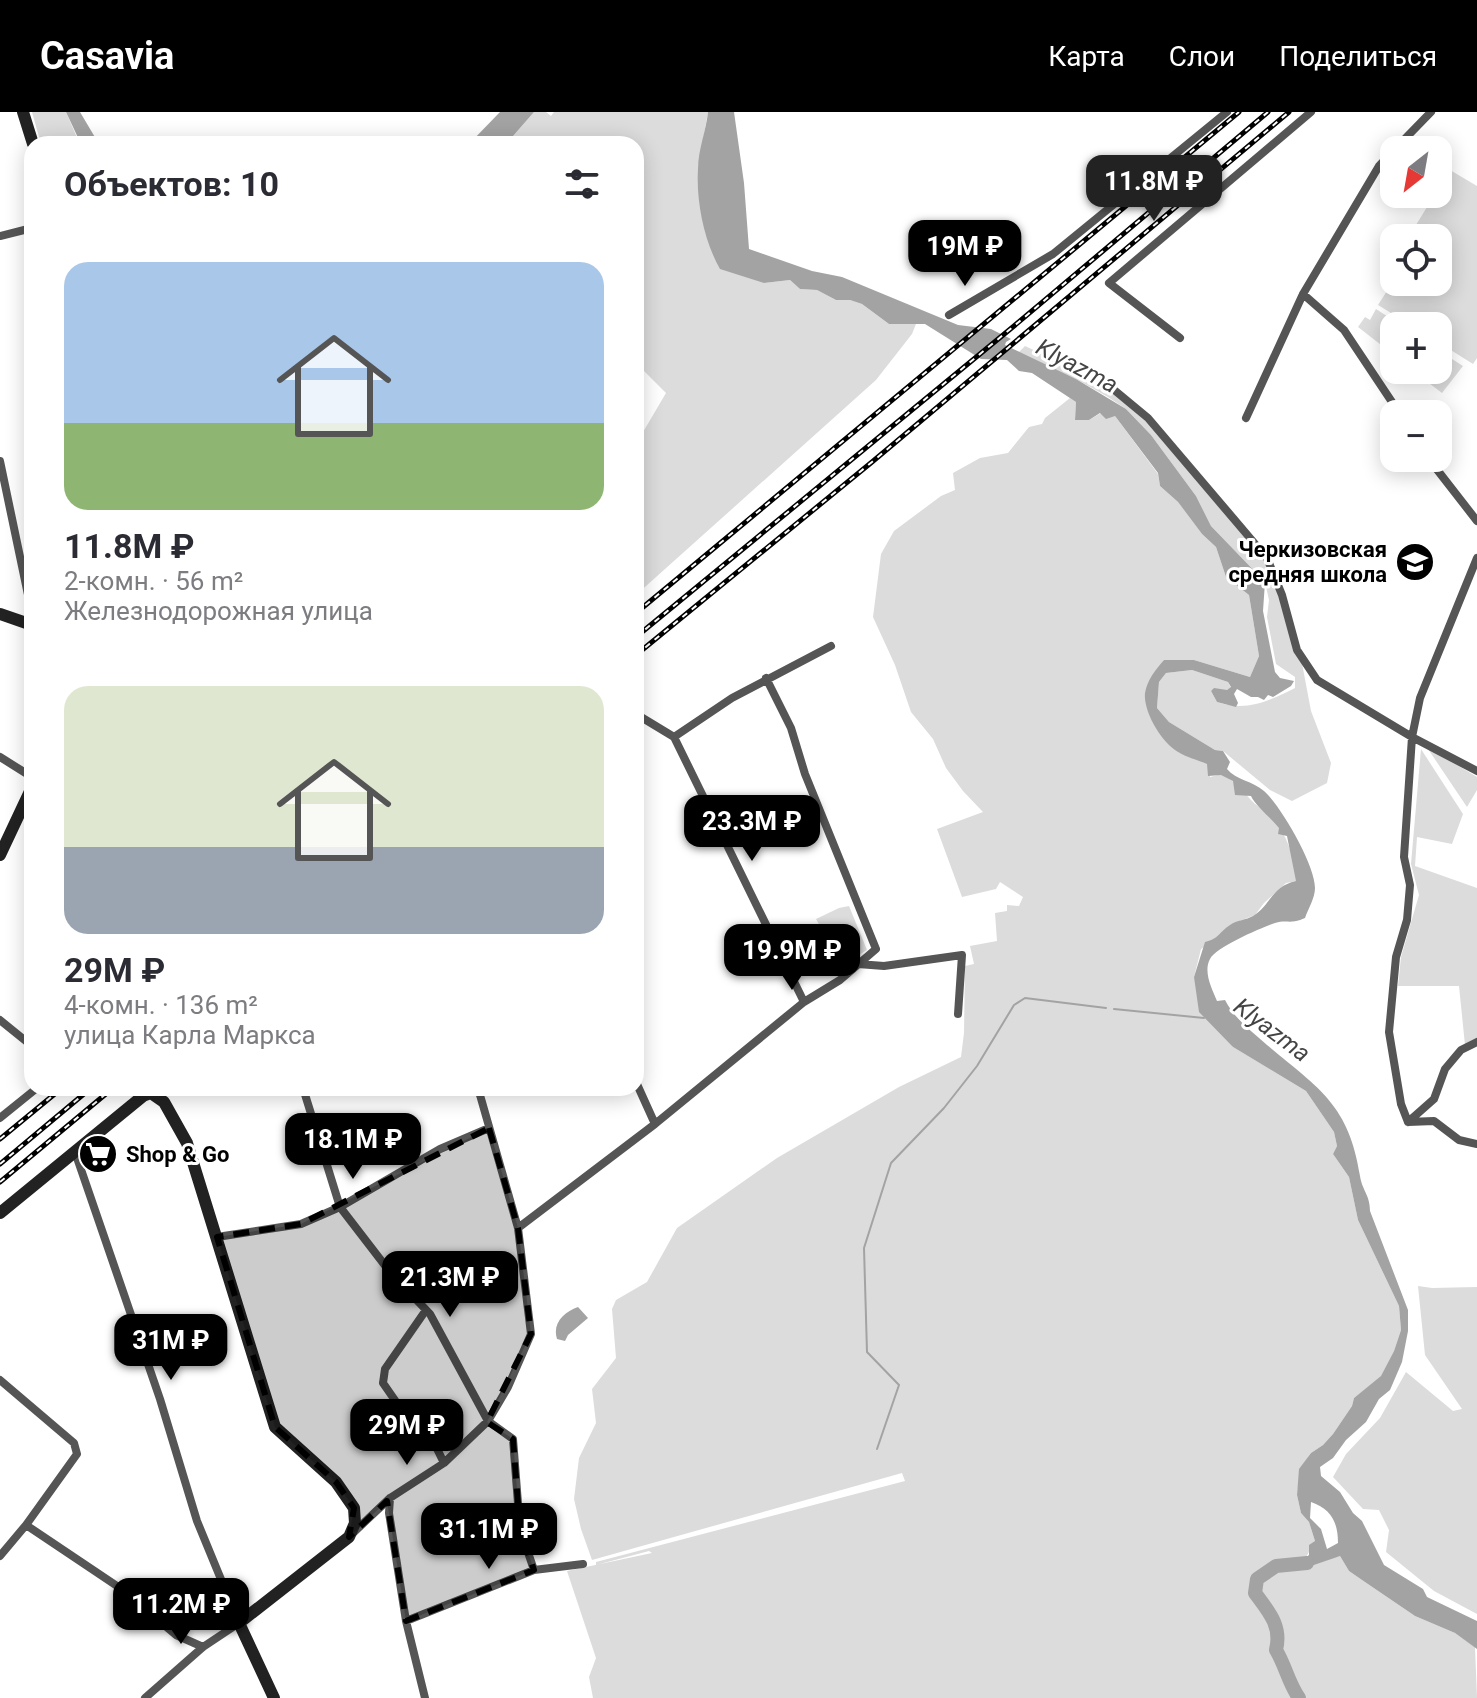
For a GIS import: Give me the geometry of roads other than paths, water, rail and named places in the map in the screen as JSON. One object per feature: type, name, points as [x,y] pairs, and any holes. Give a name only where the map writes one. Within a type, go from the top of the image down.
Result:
[{"type":"main road","points":[[23,112],[30,136]]},
{"type":"main road","points":[[0,614],[24,622]]},
{"type":"main road","points":[[0,855],[24,804]]},
{"type":"main road","points":[[0,1213],[143,1096]]},
{"type":"main road","points":[[159,1096],[187,1143],[275,1427],[336,1482],[354,1508],[355,1523],[349,1537],[239,1623],[274,1698]]},
{"type":"street","points":[[949,315],[1053,254],[1227,112]]},
{"type":"street","points":[[1180,338],[1109,283],[1311,112]]},
{"type":"street","points":[[1408,136],[1431,112]]},
{"type":"street","points":[[1246,418],[1303,294],[1380,165]]},
{"type":"street","points":[[0,236],[24,230]]},
{"type":"street","points":[[1303,294],[1344,330],[1391,400]]},
{"type":"street","points":[[1107,384],[1148,418],[1267,558],[1282,595],[1297,650],[1317,680],[1412,737],[1477,771]]},
{"type":"street","points":[[0,461],[24,576]]},
{"type":"street","points":[[1439,472],[1477,521]]},
{"type":"street","points":[[1408,1122],[1401,1104],[1389,1032],[1396,957],[1407,920],[1410,885],[1404,857],[1412,737],[1420,698],[1477,558]]},
{"type":"street","points":[[674,737],[766,678],[831,646]]},
{"type":"street","points":[[518,1228],[655,1124],[804,1002],[840,980],[876,949],[805,774],[791,728],[766,678]]},
{"type":"street","points":[[644,719],[674,737],[804,1002]]},
{"type":"street","points":[[0,757],[24,772]]},
{"type":"street","points":[[858,964],[884,966],[962,955],[958,1014]]},
{"type":"street","points":[[0,1020],[24,1040]]},
{"type":"street","points":[[1408,1122],[1434,1099],[1445,1069],[1461,1050],[1477,1042]]},
{"type":"street","points":[[0,1118],[27,1096]]},
{"type":"street","points":[[305,1096],[340,1207],[390,1272],[426,1310],[488,1421],[513,1439],[520,1529],[534,1570]]},
{"type":"street","points":[[349,1537],[390,1498],[444,1463],[488,1421],[508,1387],[531,1334],[518,1228],[479,1096]]},
{"type":"street","points":[[642,1096],[655,1124]]},
{"type":"street","points":[[1408,1122],[1434,1121],[1459,1140],[1477,1144]]},
{"type":"street","points":[[217,1237],[301,1224],[340,1207],[440,1149],[489,1128]]},
{"type":"street","points":[[75,1152],[160,1399],[197,1521],[239,1623],[203,1647],[145,1698]]},
{"type":"street","points":[[426,1310],[385,1369],[383,1383],[401,1409],[420,1414],[444,1463]]},
{"type":"street","points":[[0,1380],[74,1443],[77,1454],[0,1556]]},
{"type":"street","points":[[390,1498],[389,1513],[406,1621],[425,1698]]},
{"type":"street","points":[[26,1525],[120,1588],[176,1635],[203,1647]]},
{"type":"street","points":[[406,1621],[534,1570],[583,1564]]},
{"type":"waterway","points":[[877,1449],[899,1385],[867,1352],[864,1248],[891,1163],[944,1108],[977,1066],[1014,1005],[1025,998],[1106,1008]]},
{"type":"waterway","points":[[1114,1009],[1204,1018]]},
{"type":"waterway","points":[[1299,1698],[1276,1650],[1276,1626],[1255,1593],[1257,1579],[1276,1566],[1307,1563]]},
{"type":"railway","points":[[644,606],[1239,112]]},
{"type":"railway","points":[[644,630],[1268,112]]},
{"type":"railway","points":[[644,648],[872,462],[1289,112]]},
{"type":"railway","points":[[0,1139],[52,1096]]},
{"type":"railway","points":[[0,1164],[81,1096]]},
{"type":"railway","points":[[0,1182],[103,1096]]},
{"type":"place","name":"Черкизовская средняя школа","points":[[1415,562]]},
{"type":"place","name":"Shop & Go","points":[[98,1154]]},
{"type":"water label","name":"Klyazma","points":[[1077,366]]},
{"type":"water label","name":"Klyazma","points":[[1272,1030]]}]
